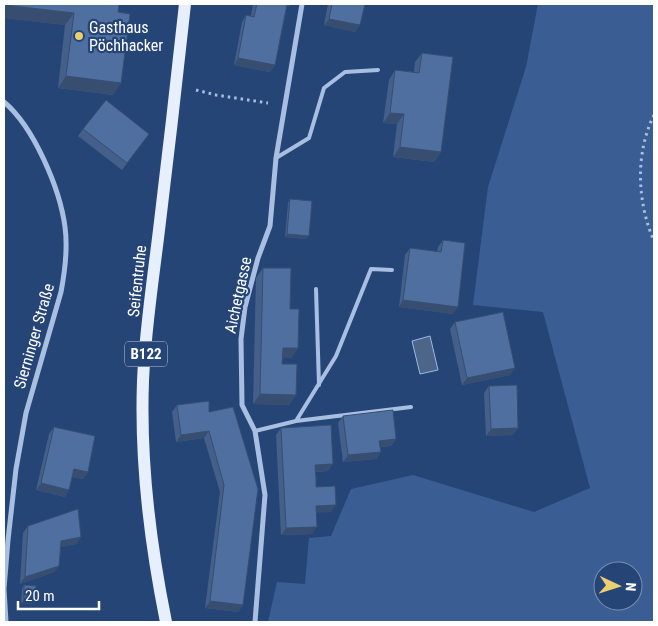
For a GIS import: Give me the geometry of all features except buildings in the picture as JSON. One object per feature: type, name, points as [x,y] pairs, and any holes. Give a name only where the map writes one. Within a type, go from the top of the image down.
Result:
[{"type":"main road","name":"Seifentruhe","points":[[166,622],[154,565],[147,511],[143,442],[143,381],[184,4]]},
{"type":"street","name":"Aichetgasse","points":[[255,622],[265,494],[255,431],[242,405],[241,339],[245,307],[256,266],[270,226],[276,158],[302,4]]},
{"type":"street","name":"Sierninger Straße","points":[[4,102],[12,109],[29,132],[48,170],[60,204],[66,229],[65,273],[26,413],[18,459],[4,590],[6,622]]},
{"type":"lane","points":[[276,158],[309,138],[324,88],[345,72],[378,70]]},
{"type":"lane","points":[[296,421],[336,356],[371,269],[392,270]]},
{"type":"lane","points":[[316,289],[318,385]]},
{"type":"lane","points":[[255,431],[296,421],[411,406]]},
{"type":"path","points":[[176,85],[216,94],[284,105]]},
{"type":"path","points":[[654,114],[647,130],[641,162],[641,185],[645,209],[654,241]]},
{"type":"shaded area","points":[[538,4],[654,4],[654,622],[268,622],[277,582],[305,584],[309,538],[331,536],[351,489],[413,475],[534,512],[590,488],[543,312],[473,305],[488,187],[526,67]]},
{"type":"shaded area","points":[[430,336],[438,370],[420,374],[412,341]]},
{"type":"place","name":"Gasthaus Pöchhacker","points":[[79,36]]}]
